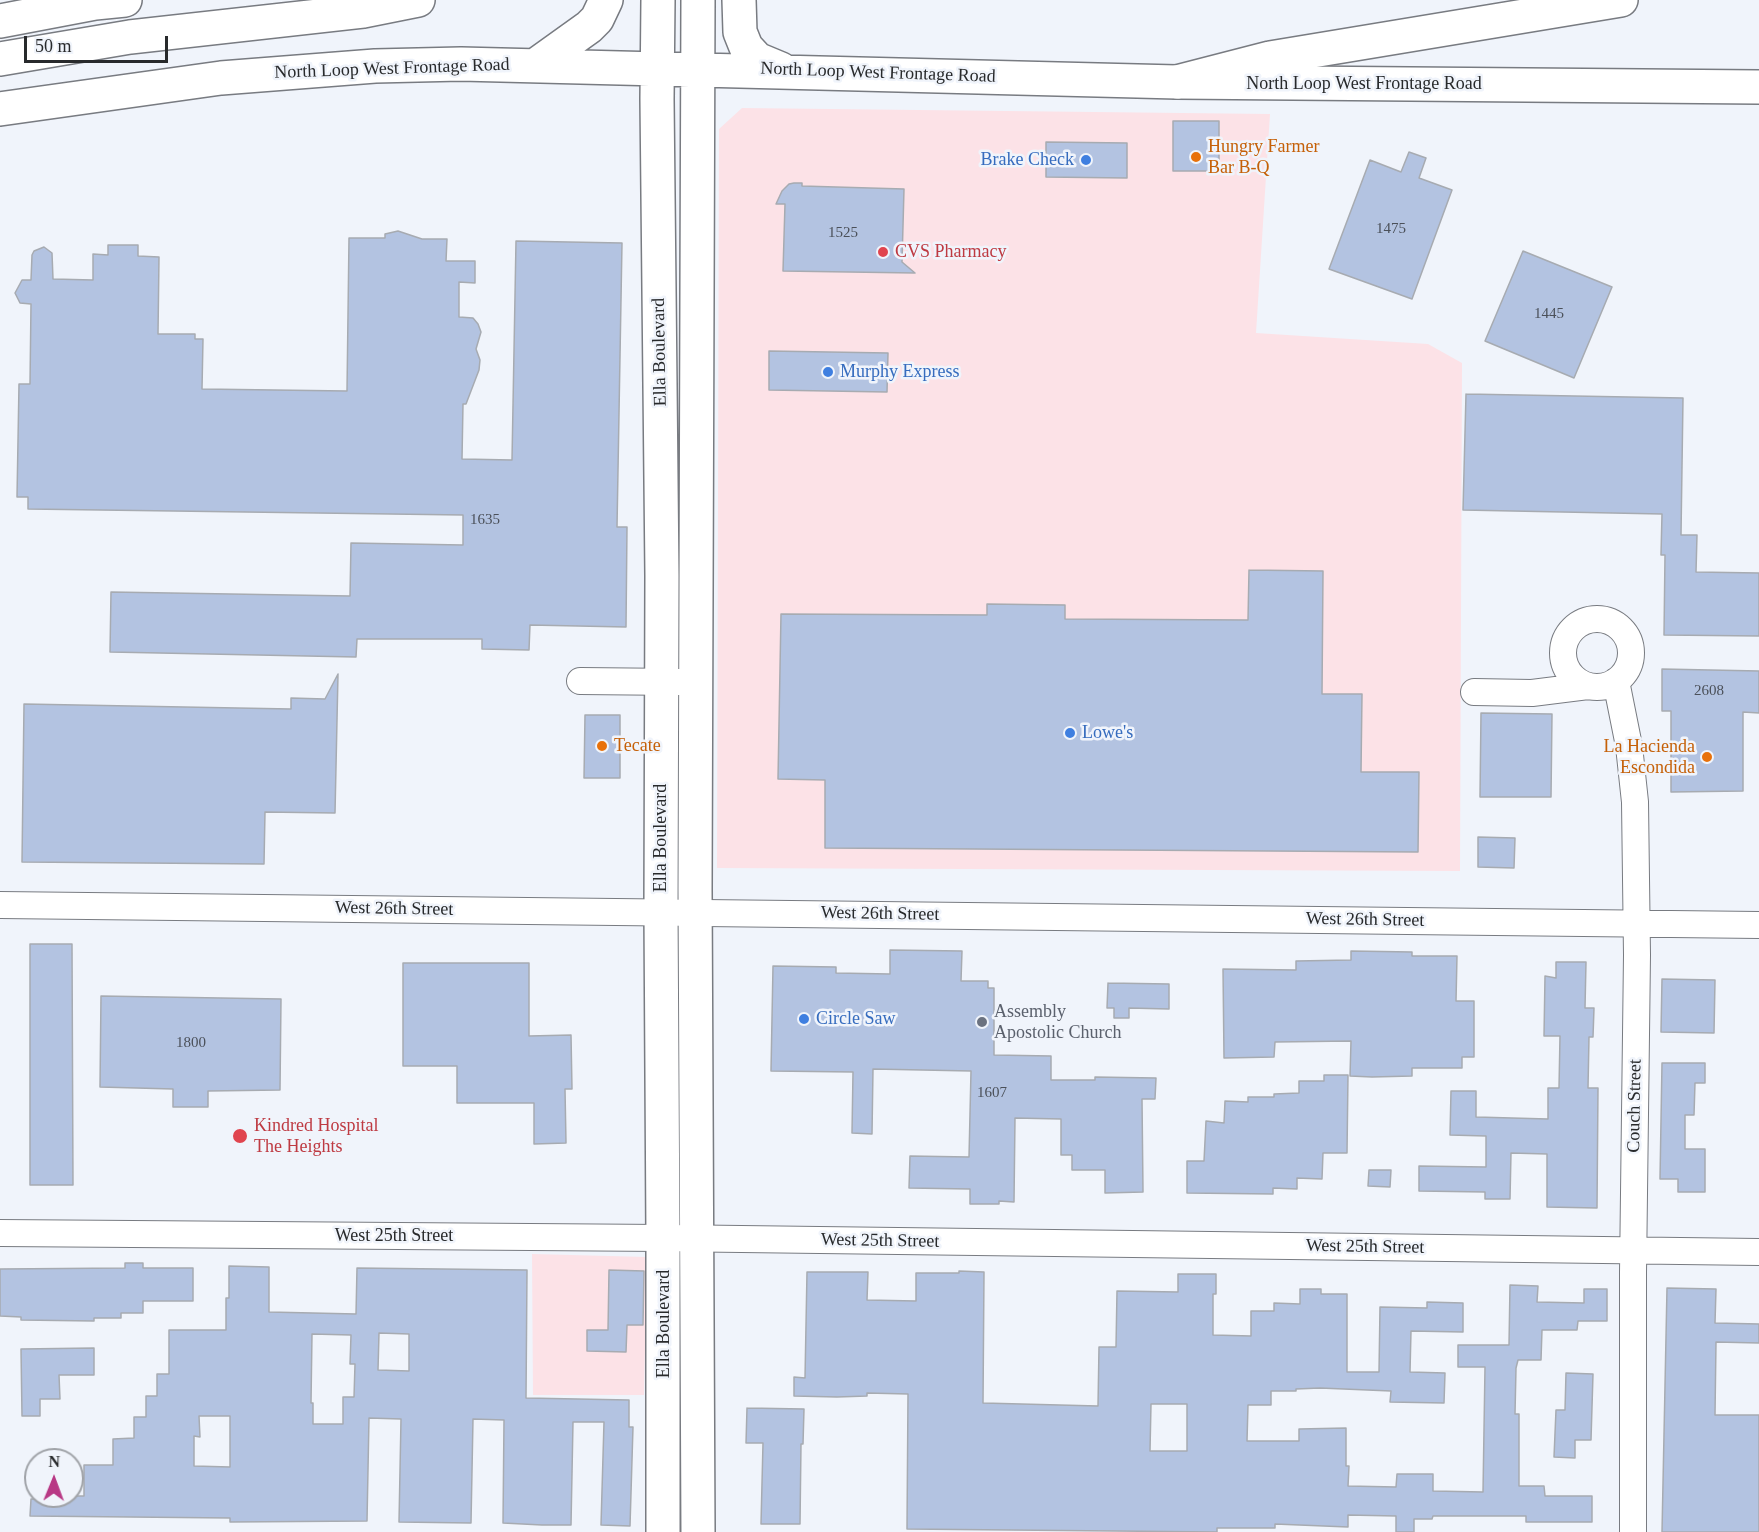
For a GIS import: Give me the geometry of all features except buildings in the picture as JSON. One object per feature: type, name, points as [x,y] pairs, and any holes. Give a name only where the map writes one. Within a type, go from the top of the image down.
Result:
[{"type":"main road","points":[[0,21],[95,3],[125,0]]},
{"type":"main road","points":[[0,59],[130,37],[363,11],[418,0]]},
{"type":"main road","points":[[536,65],[589,27],[597,19],[606,0]]},
{"type":"main road","name":"Ella Boulevard","points":[[657,0],[662,682],[663,1532]]},
{"type":"main road","name":"Ella Boulevard","points":[[698,0],[695,252],[698,1532]]},
{"type":"main road","points":[[739,0],[740,32],[746,47],[757,58],[784,70]]},
{"type":"main road","points":[[1178,82],[1270,58],[1621,0]]},
{"type":"main road","name":"North Loop West Frontage Road","points":[[0,109],[221,78],[289,72],[450,64],[784,70],[1178,82],[1759,87]]},
{"type":"street","points":[[1474,692],[1532,693],[1587,686],[1602,687],[1616,681],[1625,672],[1630,660],[1631,648],[1625,634],[1615,624],[1601,619],[1586,620],[1574,627],[1565,639],[1562,654],[1566,668],[1575,679],[1587,686]]},
{"type":"street","points":[[580,681],[695,683]]},
{"type":"street","name":"Couch Street","points":[[1616,681],[1629,746],[1635,802],[1633,1532]]},
{"type":"street","name":"West 26th Street","points":[[0,905],[1759,925]]},
{"type":"street","name":"West 25th Street","points":[[0,1233],[663,1238],[1759,1252]]},
{"type":"shaded area","points":[[742,108],[1270,114],[1256,333],[1428,344],[1462,363],[1460,871],[717,868],[719,129]]},
{"type":"shaded area","points":[[532,1254],[647,1257],[644,1395],[533,1395]]},
{"type":"place","name":"Hungry Farmer Bar B-Q","points":[[1196,157]]},
{"type":"place","name":"Brake Check","points":[[1086,160]]},
{"type":"place","name":"CVS Pharmacy","points":[[883,252]]},
{"type":"place","name":"Murphy Express","points":[[828,372]]},
{"type":"place","name":"Lowe's","points":[[1070,733]]},
{"type":"place","name":"Tecate","points":[[602,746]]},
{"type":"place","name":"La Hacienda Escondida","points":[[1707,757]]},
{"type":"place","name":"Circle Saw","points":[[804,1019]]},
{"type":"place","name":"Assembly Apostolic Church","points":[[982,1022]]},
{"type":"place","name":"Kindred Hospital The Heights","points":[[240,1136]]}]
